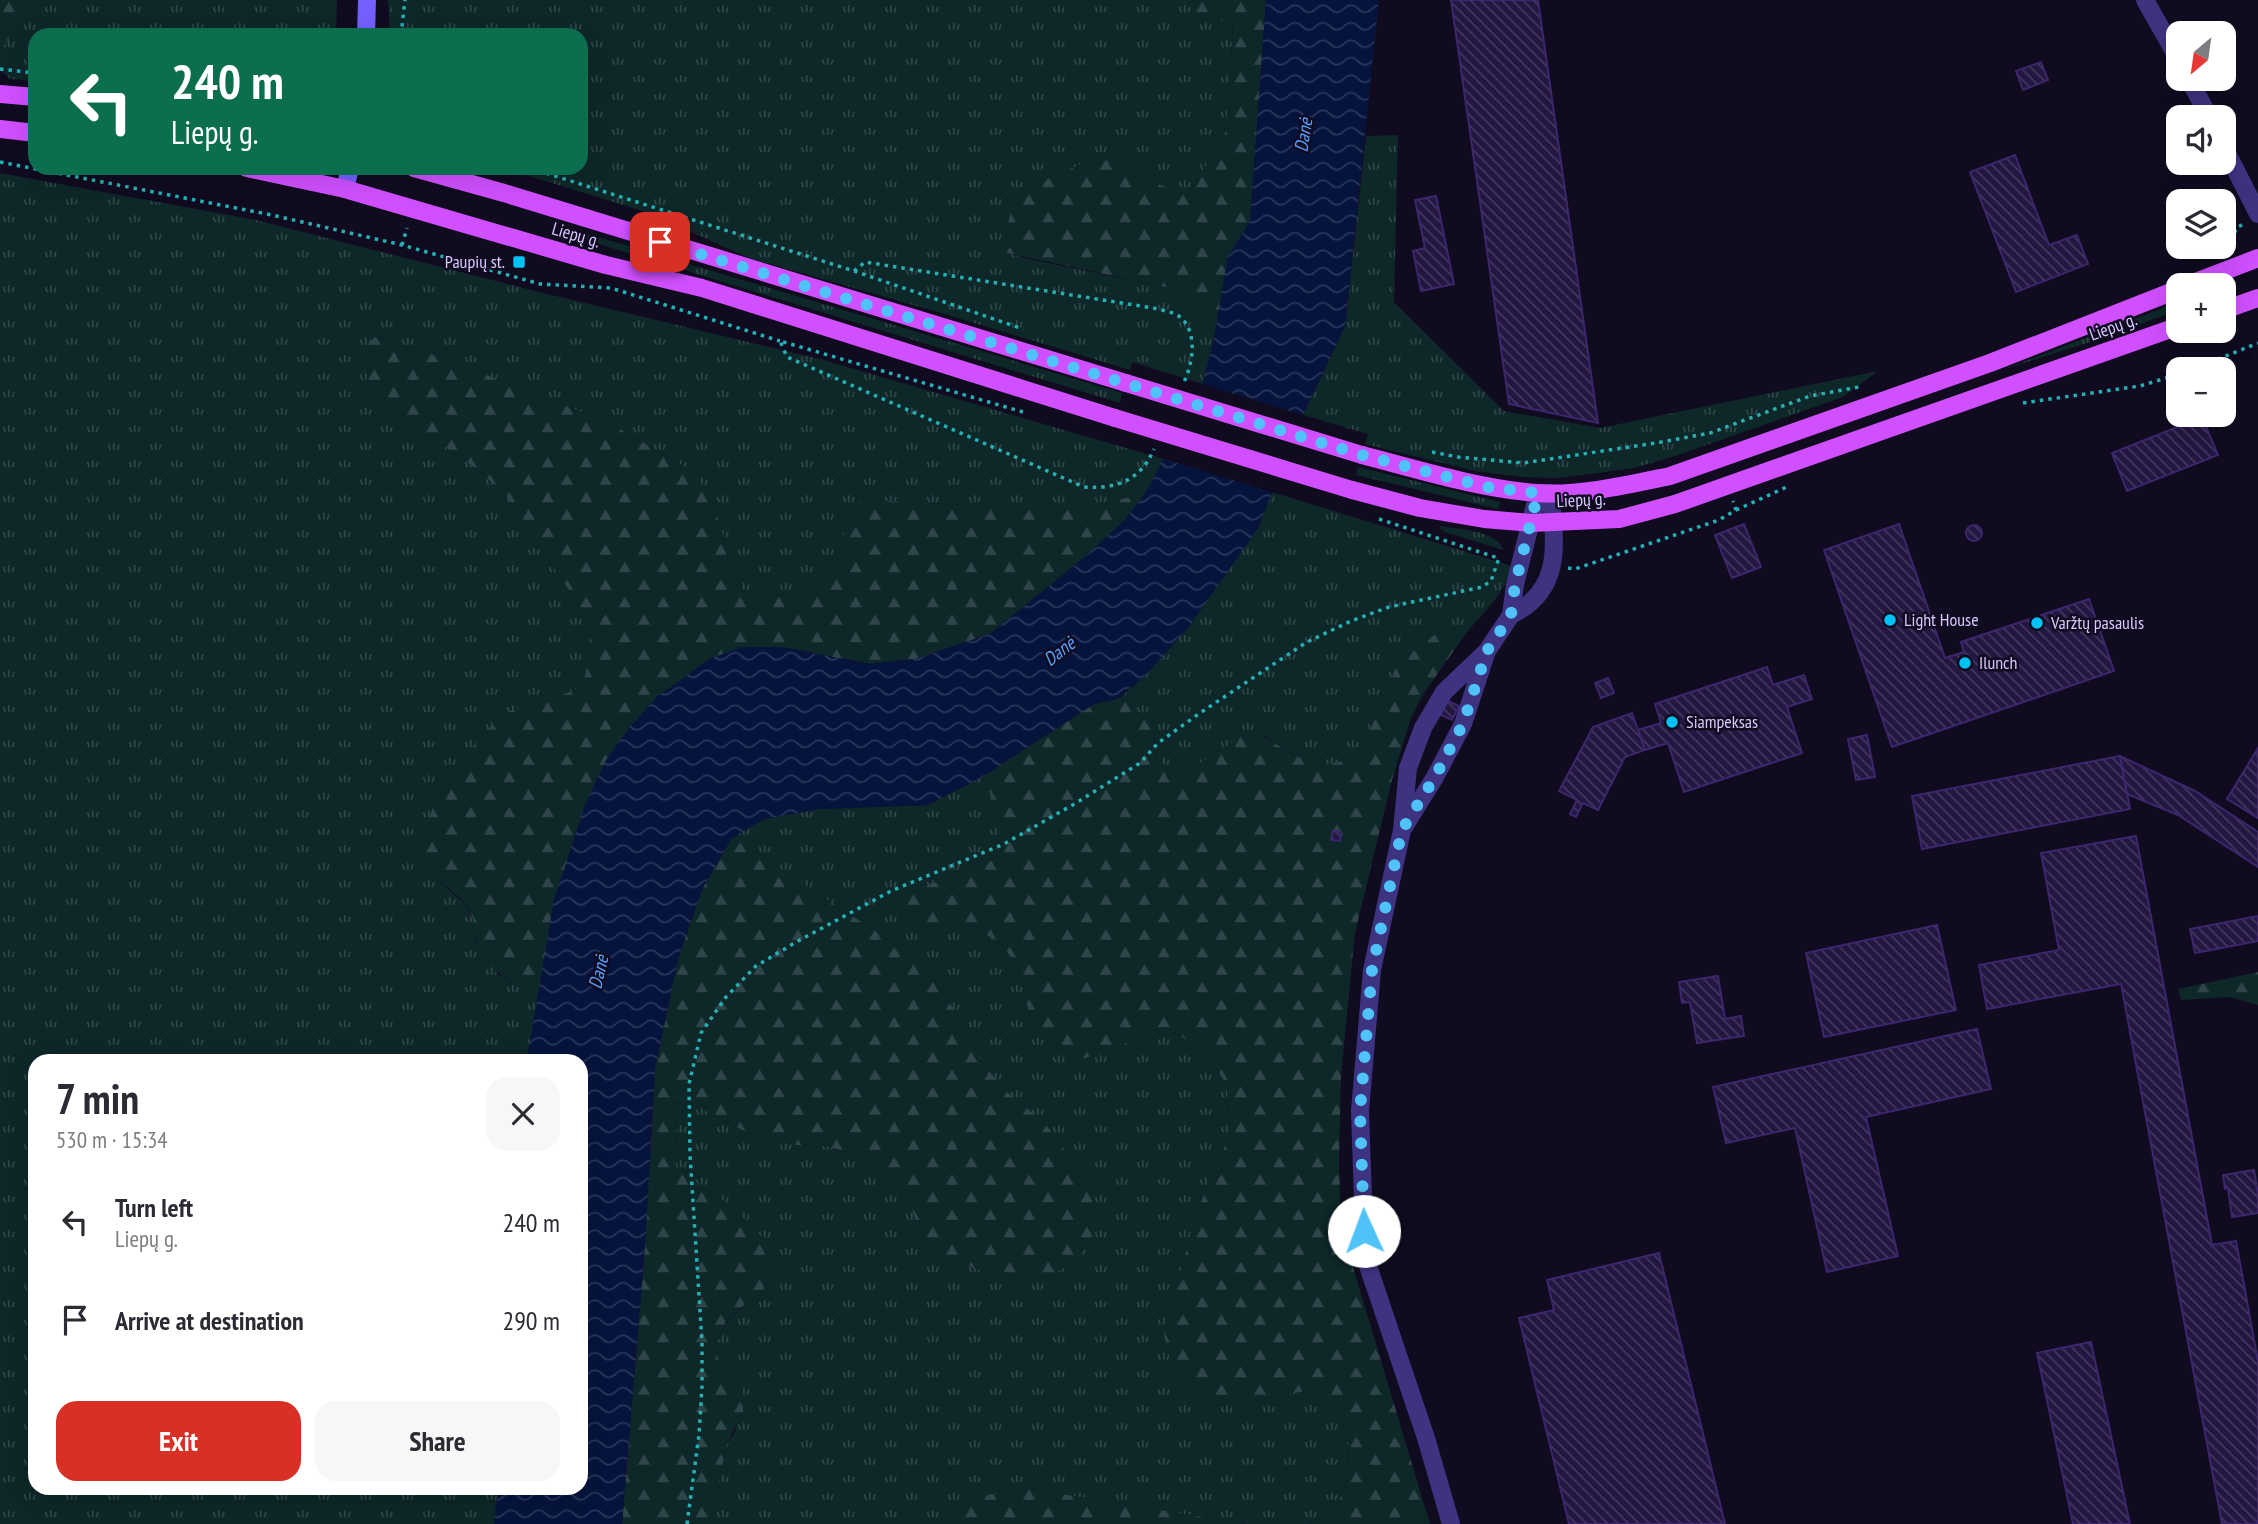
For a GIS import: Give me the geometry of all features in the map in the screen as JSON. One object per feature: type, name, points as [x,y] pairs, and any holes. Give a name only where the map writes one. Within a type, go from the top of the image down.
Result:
[{"type":"main road","points":[[366,28],[367,0]]},
{"type":"main road","points":[[0,94],[28,96]]},
{"type":"main road","points":[[0,129],[28,132]]},
{"type":"main road","name":"Liepų g.","points":[[280,175],[345,189],[593,261],[702,288],[1352,490],[1420,508],[1484,519],[1531,523],[1619,519],[1675,503],[2166,331]]},
{"type":"main road","points":[[345,189],[349,175]]},
{"type":"main road","name":"Liepų g.","points":[[439,175],[1362,455],[1487,487],[1544,493],[1615,488],[1670,476],[1990,363],[2166,294]]},
{"type":"main road","points":[[2219,273],[2258,258]]},
{"type":"main road","points":[[2236,306],[2258,298]]},
{"type":"street","points":[[2145,0],[2166,37]]},
{"type":"street","points":[[2235,175],[2252,218]]},
{"type":"street","points":[[1511,615],[1528,607],[1547,582],[1553,565],[1553,522],[1544,493]]},
{"type":"street","points":[[1451,1524],[1426,1438],[1365,1256],[1360,1111],[1372,970],[1402,830],[1408,768],[1423,728],[1444,692],[1487,651],[1511,615],[1515,585],[1531,523],[1544,493]]},
{"type":"street","points":[[1402,830],[1435,777],[1463,724],[1487,651]]},
{"type":"path","points":[[402,28],[405,0]]},
{"type":"path","points":[[0,69],[28,72]]},
{"type":"path","points":[[0,162],[28,167]]},
{"type":"path","points":[[67,175],[272,215],[402,245],[540,284],[611,288],[780,341]]},
{"type":"path","points":[[552,175],[854,271],[1025,330]]},
{"type":"path","points":[[2236,228],[2252,218]]},
{"type":"path","points":[[2224,357],[2258,343]]},
{"type":"path","points":[[2018,403],[2140,386],[2166,378]]},
{"type":"path","points":[[1432,452],[1523,463],[1630,447],[1710,433],[1811,396],[1861,387]]},
{"type":"path","points":[[1736,510],[1791,485]]},
{"type":"path","points":[[687,1524],[699,1435],[702,1386],[689,1084],[701,1033],[726,997],[757,966],[797,941],[891,891],[1004,844],[1067,808],[1140,763],[1158,743],[1189,720],[1307,642],[1389,607],[1482,587],[1491,581],[1499,558],[1371,517]]},
{"type":"green space","points":[[0,0],[40,0],[0,50]]},
{"type":"green space","points":[[40,0],[337,0],[336,28],[28,28],[28,80],[10,79],[0,70],[0,50]]},
{"type":"green space","points":[[388,0],[1191,0],[1191,16],[1233,22],[1225,133],[1194,186],[1180,194],[1154,182],[1108,151],[1007,253],[1174,289],[1200,307],[1214,338],[1203,384],[1132,362],[1130,370],[749,258],[649,213],[526,175],[588,175],[588,28],[390,28]]},
{"type":"green space","points":[[1191,0],[1266,0],[1250,222],[1228,257],[1214,338],[1200,307],[1174,289],[1007,253],[1008,223],[1016,194],[1109,151],[1154,182],[1179,193],[1194,186],[1225,133],[1233,23],[1191,16]]},
{"type":"green space","points":[[1398,135],[1394,302],[1504,411],[1600,428],[1878,371],[1843,397],[1675,456],[1634,468],[1558,478],[1475,471],[1365,444],[1368,434],[1303,415],[1345,326],[1366,136]]},
{"type":"green space","points":[[0,173],[256,220],[539,292],[820,359],[1164,459],[1146,492],[1091,508],[1047,512],[989,506],[863,500],[845,518],[843,554],[832,575],[808,592],[764,598],[743,591],[728,562],[710,494],[685,467],[608,422],[425,352],[376,337],[381,395],[416,426],[479,471],[506,495],[590,622],[585,677],[576,689],[541,705],[513,709],[435,877],[467,906],[475,925],[476,944],[498,974],[538,999],[528,1054],[28,1054],[28,1495],[497,1495],[494,1524],[0,1524]]},
{"type":"green space","points":[[571,229],[1122,393],[1120,403],[569,235]]},
{"type":"green space","points":[[2166,307],[2166,315],[2002,370]]},
{"type":"green space","points":[[375,337],[426,352],[608,422],[685,467],[710,494],[728,562],[743,591],[764,598],[808,592],[832,575],[843,554],[845,518],[849,508],[863,500],[989,506],[1047,512],[1091,508],[1146,492],[1125,520],[1086,556],[990,634],[915,659],[870,664],[781,647],[554,900],[538,999],[504,977],[481,955],[467,906],[429,872],[419,856],[417,846],[438,796],[482,734],[513,709],[541,704],[576,689],[585,676],[590,622],[506,495],[479,471],[416,426],[381,395],[365,372],[362,351]]},
{"type":"green space","points":[[1358,467],[1500,502],[1498,509],[1356,475]]},
{"type":"green space","points":[[1272,492],[1512,566],[1509,576],[1487,609],[1467,632],[1444,628],[1398,663],[1358,757],[1323,766],[1300,758],[1262,735],[1205,760],[1179,778],[1157,759],[1153,729],[1121,697],[1145,676],[1258,528]]},
{"type":"green space","points":[[1440,526],[1485,534],[1499,543],[1504,550],[1444,532]]},
{"type":"green space","points":[[1445,627],[1467,632],[1424,693],[1411,718],[1392,780],[1355,933],[1341,1076],[1339,1160],[1341,1227],[1430,1524],[1308,1524],[1322,1520],[1339,1501],[1349,1474],[1348,1439],[1330,1404],[1306,1391],[1240,1403],[1214,1400],[1185,1387],[1173,1371],[1163,1330],[1200,1204],[1230,1134],[1227,1085],[1201,1047],[1162,1027],[1085,1058],[1055,1050],[1031,1021],[1018,966],[998,941],[963,923],[912,924],[903,919],[899,906],[911,890],[979,869],[996,857],[1002,817],[982,777],[1094,704],[1121,697],[1153,729],[1157,759],[1178,777],[1252,730],[1300,758],[1323,766],[1358,757],[1398,663]]},
{"type":"green space","points":[[982,777],[1002,817],[996,857],[979,869],[958,877],[940,923],[963,923],[998,941],[1018,966],[1031,1021],[1119,1046],[1162,1027],[1201,1047],[1227,1085],[1230,1134],[1200,1204],[1240,1403],[1306,1391],[1330,1404],[1348,1439],[1349,1474],[1339,1501],[1322,1520],[1308,1524],[1246,1524],[1031,1489],[966,1507],[959,1524],[710,1524],[727,1444],[735,1432],[743,1391],[718,1359],[717,1342],[725,1324],[744,1305],[759,1297],[772,1275],[676,1169],[677,1094],[762,1139],[796,1145],[827,1146],[872,1160],[904,1189],[924,1242],[943,1257],[994,1275],[1043,1121],[1007,1092],[982,1063],[965,1027],[938,985],[892,942],[732,837],[764,819],[819,809],[928,805]]},
{"type":"green space","points":[[732,837],[892,942],[938,985],[965,1027],[982,1063],[1007,1092],[1043,1121],[1090,1183],[1098,1220],[1090,1244],[1069,1266],[1043,1277],[994,1275],[943,1257],[924,1242],[904,1189],[872,1160],[827,1146],[796,1145],[762,1139],[677,1095],[676,1169],[732,1206],[762,1237],[771,1255],[772,1275],[759,1297],[744,1305],[725,1323],[717,1342],[718,1359],[743,1391],[743,1412],[727,1444],[710,1524],[622,1524],[645,1245],[655,1069],[678,959],[702,889]]},
{"type":"green space","points":[[2258,972],[2258,1005],[2230,997],[2181,1000],[2178,989]]},
{"type":"green space","points":[[1031,1489],[1246,1524],[959,1524],[966,1507],[988,1495]]},
{"type":"water","name":"Danė","points":[[1266,0],[1379,0],[1345,326],[1303,415],[1258,528],[1188,628],[1145,676],[1117,699],[1094,704],[982,777],[928,805],[819,809],[764,819],[732,838],[702,889],[678,959],[655,1069],[645,1245],[622,1524],[494,1524],[497,1495],[588,1495],[588,1054],[528,1054],[554,900],[585,805],[606,760],[630,727],[657,697],[711,658],[743,647],[781,647],[870,664],[915,659],[990,634],[1086,556],[1125,520],[1146,492],[1203,384],[1228,257],[1250,221]]},
{"type":"pier","points":[[1199,383],[1306,416],[1275,493],[1161,458]]},
{"type":"building","points":[[1451,0],[1538,0],[1598,423],[1509,404]]},
{"type":"building","points":[[2041,62],[2048,80],[2023,90],[2016,71]]},
{"type":"building","points":[[2015,155],[2049,245],[2077,235],[2088,264],[2016,292],[1970,172]]},
{"type":"building","points":[[1436,196],[1454,284],[1421,291],[1413,251],[1425,248],[1415,200]]},
{"type":"building","points":[[2177,427],[2206,427],[2218,455],[2127,491],[2112,453]]},
{"type":"building","points":[[1744,524],[1761,567],[1732,578],[1715,535]]},
{"type":"building","name":"Light House","points":[[1899,524],[1945,658],[1964,652],[1961,642],[2089,599],[2114,671],[1892,747],[1824,550]]},
{"type":"building","points":[[1974,525],[1982,533],[1974,541],[1966,533]]},
{"type":"building","points":[[1767,667],[1773,685],[1804,675],[1812,699],[1787,707],[1802,753],[1684,792],[1668,743],[1645,750],[1638,730],[1661,723],[1655,704]]},
{"type":"building","points":[[1608,678],[1614,693],[1601,698],[1595,683]]},
{"type":"building","points":[[1446,700],[1459,706],[1452,720],[1439,714]]},
{"type":"building","points":[[1632,713],[1645,750],[1625,757],[1598,810],[1583,803],[1576,817],[1570,814],[1577,800],[1559,791],[1593,727]]},
{"type":"building","points":[[1867,735],[1875,777],[1856,780],[1848,739]]},
{"type":"building","points":[[2258,748],[2258,818],[2227,799]]},
{"type":"building","points":[[2120,756],[2130,809],[1922,849],[1912,796]]},
{"type":"building","points":[[2120,756],[2195,791],[2258,832],[2258,867],[2178,815],[2127,794]]},
{"type":"building","points":[[1333,831],[1341,832],[1340,841],[1331,840]]},
{"type":"building","points":[[2136,836],[2212,1245],[2236,1241],[2258,1361],[2258,1524],[2222,1524],[2121,984],[1987,1009],[1979,965],[2059,950],[2041,853]]},
{"type":"building","points":[[2258,916],[2258,941],[2195,953],[2190,929]]},
{"type":"building","points":[[1937,925],[1956,1010],[1824,1037],[1806,953]]},
{"type":"building","points":[[1718,976],[1725,1019],[1741,1016],[1744,1036],[1697,1043],[1690,1002],[1682,1003],[1679,982]]},
{"type":"building","points":[[1977,1029],[1991,1089],[1866,1117],[1898,1256],[1827,1272],[1795,1128],[1726,1143],[1713,1087]]},
{"type":"building","points":[[2254,1170],[2258,1213],[2232,1217],[2228,1188],[2225,1189],[2223,1175]]},
{"type":"building","points":[[1659,1253],[1725,1524],[1569,1524],[1519,1318],[1554,1310],[1547,1280]]},
{"type":"building","points":[[2091,1342],[2130,1524],[2073,1524],[2037,1353]]},
{"type":"place","name":"Paupių st.","points":[[519,262]]},
{"type":"place","name":"Light House","points":[[1890,620]]},
{"type":"place","name":"Varžtų pasaulis","points":[[2037,623]]},
{"type":"place","name":"Ilunch","points":[[1965,663]]},
{"type":"place","name":"Siampeksas","points":[[1672,722]]},
{"type":"route","points":[[660,242],[1362,455],[1487,487],[1538,493],[1515,585],[1511,615],[1487,651],[1463,724],[1435,777],[1402,830],[1372,970],[1360,1111],[1364,1231]]}]
